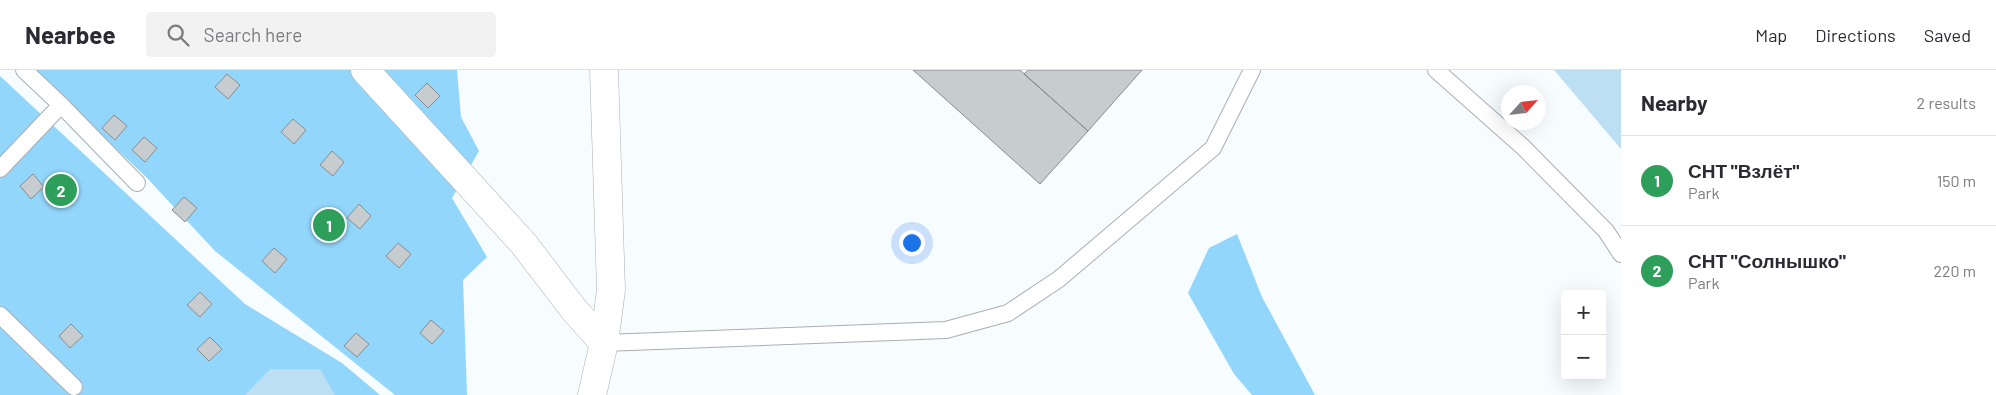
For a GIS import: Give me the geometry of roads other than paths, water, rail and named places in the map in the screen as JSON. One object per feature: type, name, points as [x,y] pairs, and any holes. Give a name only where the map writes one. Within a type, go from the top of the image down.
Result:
[{"type":"street","points":[[365,70],[523,243],[575,311],[604,343]]},
{"type":"street","points":[[592,395],[604,343],[612,290],[604,70]]},
{"type":"lane","points":[[24,70],[137,183]]},
{"type":"lane","points":[[604,343],[946,330],[1008,313],[1059,279],[1213,148],[1252,70]]},
{"type":"lane","points":[[1436,70],[1523,147],[1606,230],[1621,254]]},
{"type":"lane","points":[[0,169],[61,105]]},
{"type":"lane","points":[[0,315],[74,387]]},
{"type":"place","name":"СНТ \"Солнышко\"","points":[[61,190]]},
{"type":"place","name":"СНТ \"Взлёт\"","points":[[329,225]]}]
